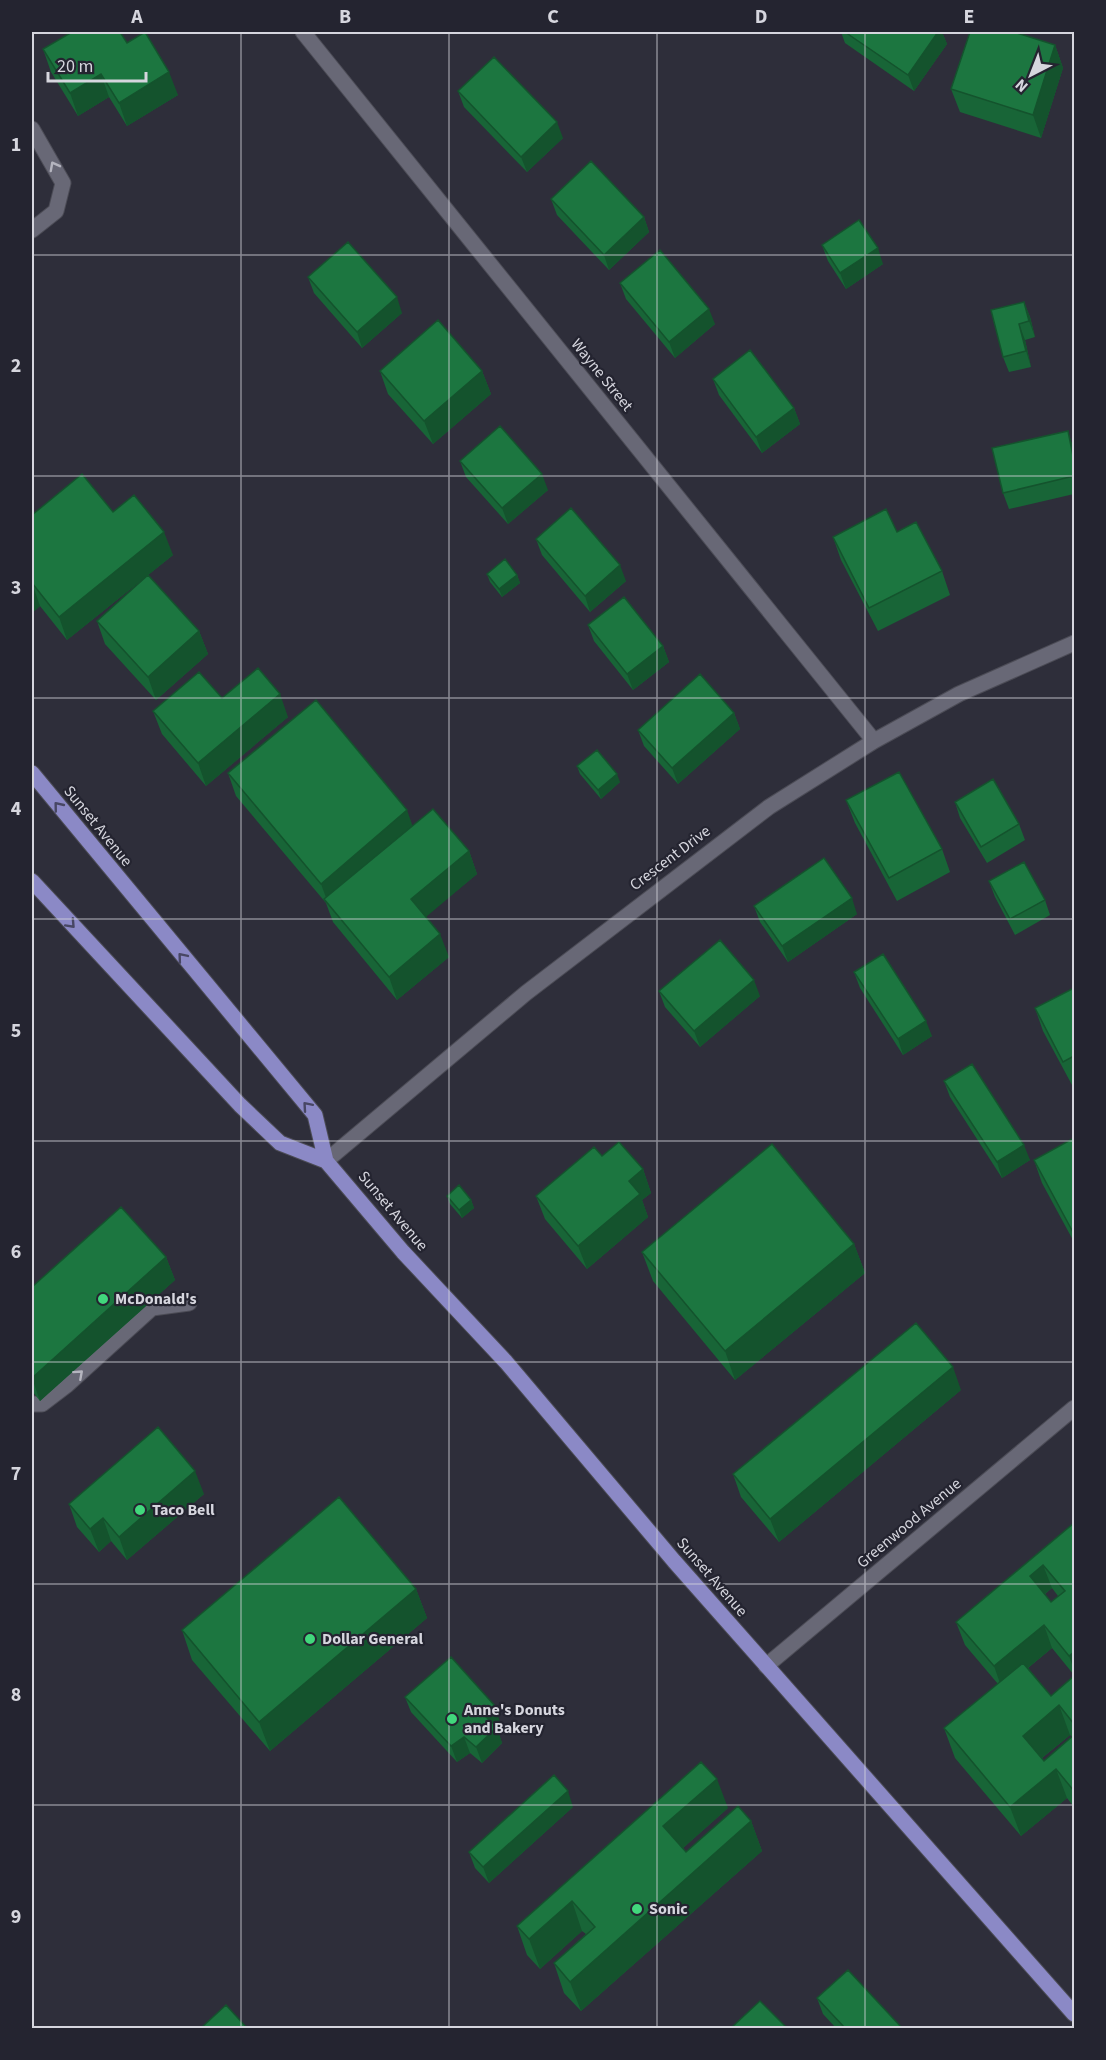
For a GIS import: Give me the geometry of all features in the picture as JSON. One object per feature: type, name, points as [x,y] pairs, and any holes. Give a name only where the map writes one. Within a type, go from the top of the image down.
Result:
[{"type":"main road","name":"Sunset Avenue","points":[[32,774],[315,1115],[326,1161],[403,1252],[506,1362],[766,1666],[1074,2014]]},
{"type":"main road","name":"Sunset Avenue","points":[[32,881],[240,1105],[280,1143],[326,1161]]},
{"type":"street","name":"Wayne Street","points":[[303,32],[874,741]]},
{"type":"street","points":[[32,129],[63,183],[56,211],[32,230]]},
{"type":"street","name":"Crescent Drive","points":[[326,1161],[526,993],[769,807],[874,741],[959,694],[1074,643]]},
{"type":"street","points":[[32,1404],[42,1404],[67,1385],[152,1308],[189,1303]]},
{"type":"street","name":"Greenwood Avenue","points":[[766,1666],[1074,1408]]},
{"type":"building","points":[[72,32],[120,32],[127,43],[145,32],[169,72],[119,103],[101,74],[70,93],[43,49]]},
{"type":"building","points":[[845,32],[938,32],[908,75]]},
{"type":"building","points":[[970,32],[1014,32],[1055,45],[1033,115],[951,89]]},
{"type":"building","points":[[494,57],[557,122],[521,157],[458,91]]},
{"type":"building","points":[[591,161],[644,217],[604,255],[551,199]]},
{"type":"building","points":[[859,220],[878,248],[840,273],[822,245]]},
{"type":"building","points":[[348,242],[397,297],[357,332],[308,277]]},
{"type":"building","points":[[660,250],[709,309],[669,342],[620,283]]},
{"type":"building","points":[[1024,302],[1029,321],[1019,324],[1026,351],[1003,357],[991,310]]},
{"type":"building","points":[[438,320],[482,371],[424,421],[380,371]]},
{"type":"building","points":[[750,350],[794,408],[756,437],[713,379]]},
{"type":"building","points":[[500,426],[542,474],[502,508],[460,461]]},
{"type":"building","points":[[1068,431],[1074,461],[1074,476],[1003,493],[992,448]]},
{"type":"building","points":[[82,474],[113,512],[134,495],[164,532],[59,617],[32,583],[32,515]]},
{"type":"building","points":[[571,508],[620,565],[585,596],[536,539]]},
{"type":"building","points":[[886,509],[897,532],[916,522],[942,571],[869,608],[833,537]]},
{"type":"building","points":[[505,559],[517,575],[499,589],[487,574]]},
{"type":"building","points":[[148,575],[199,631],[148,677],[97,621]]},
{"type":"building","points":[[624,597],[663,646],[627,674],[588,625]]},
{"type":"building","points":[[258,668],[280,694],[198,763],[153,711],[199,672],[222,698]]},
{"type":"building","points":[[700,674],[734,713],[672,768],[638,730]]},
{"type":"building","points":[[316,700],[407,810],[321,884],[228,773]]},
{"type":"building","points":[[597,750],[617,774],[598,790],[577,766]]},
{"type":"building","points":[[899,772],[942,849],[889,878],[846,800]]},
{"type":"building","points":[[993,779],[1019,824],[981,847],[955,802]]},
{"type":"building","points":[[433,809],[469,851],[411,899],[440,934],[389,977],[324,899]]},
{"type":"building","points":[[824,858],[852,898],[782,946],[754,906]]},
{"type":"building","points":[[1024,862],[1045,900],[1010,919],[989,881]]},
{"type":"building","points":[[720,940],[754,980],[694,1031],[659,991]]},
{"type":"building","points":[[883,954],[926,1021],[898,1039],[854,972]]},
{"type":"building","points":[[1074,988],[1074,1056],[1063,1062],[1035,1008]]},
{"type":"building","points":[[972,1064],[1024,1145],[997,1162],[944,1081]]},
{"type":"building","points":[[1074,1138],[1074,1234],[1034,1160]]},
{"type":"building","points":[[619,1142],[643,1169],[629,1181],[640,1194],[578,1246],[536,1196],[594,1147],[602,1156]]},
{"type":"building","points":[[772,1144],[854,1244],[725,1351],[642,1252]]},
{"type":"building","points":[[459,1185],[471,1200],[459,1210],[447,1196]]},
{"type":"building","name":"McDonald's","points":[[121,1207],[166,1257],[32,1378],[32,1287]]},
{"type":"building","points":[[916,1323],[953,1367],[770,1519],[733,1474]]},
{"type":"building","points":[[158,1427],[195,1471],[119,1537],[103,1518],[90,1529],[69,1504]]},
{"type":"building","name":"Dollar General","points":[[339,1497],[416,1589],[259,1722],[182,1630]]},
{"type":"building","points":[[1074,1523],[1074,1652],[1069,1656],[1044,1625],[994,1666],[956,1622]],"holes":[[[1043,1565],[1065,1591],[1051,1602],[1030,1576]]]},
{"type":"building","points":[[451,1657],[495,1706],[484,1715],[497,1727],[476,1747],[464,1737],[451,1746],[405,1697]]},
{"type":"building","points":[[1023,1663],[1051,1696],[1074,1676],[1074,1724],[1059,1705],[1023,1736],[1044,1761],[1074,1735],[1074,1791],[1056,1769],[1010,1807],[944,1728]]},
{"type":"building","points":[[701,1762],[717,1779],[663,1826],[686,1852],[738,1806],[751,1821],[570,1982],[554,1963],[595,1927],[572,1901],[529,1939],[517,1926]]},
{"type":"building","points":[[554,1775],[568,1791],[483,1867],[469,1852]]},
{"type":"building","points":[[848,1970],[902,2028],[845,2028],[817,1998]]},
{"type":"building","points":[[760,2001],[787,2028],[731,2028]]},
{"type":"building","points":[[226,2005],[247,2028],[201,2028]]},
{"type":"place","name":"McDonald's","points":[[103,1299]]},
{"type":"place","name":"Taco Bell","points":[[140,1510]]},
{"type":"place","name":"Dollar General","points":[[310,1639]]},
{"type":"place","name":"Anne's Donuts and Bakery","points":[[452,1719]]},
{"type":"place","name":"Sonic","points":[[637,1909]]}]
